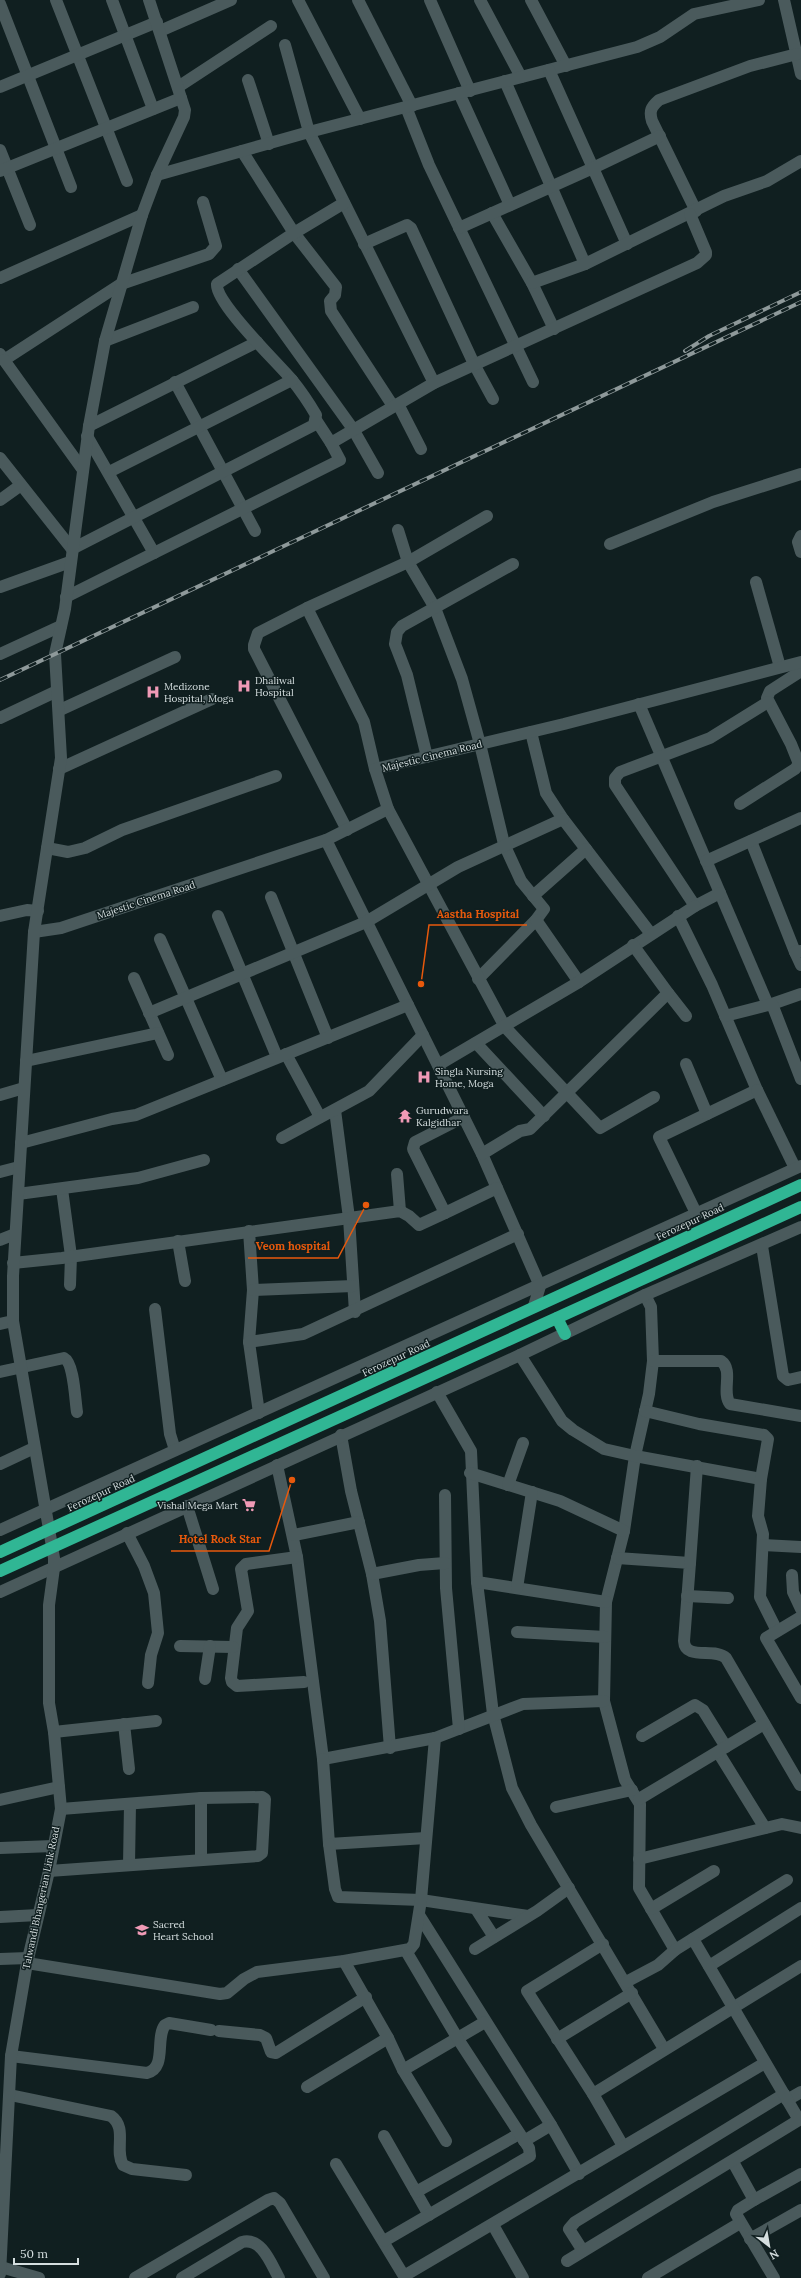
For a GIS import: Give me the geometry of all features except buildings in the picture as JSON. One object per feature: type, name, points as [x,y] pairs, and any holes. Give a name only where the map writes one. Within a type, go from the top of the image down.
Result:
[{"type":"highway","name":"Ferozepur Road","points":[[0,1552],[454,1345],[534,1306],[801,1185]]},
{"type":"highway","points":[[0,1571],[801,1207]]},
{"type":"highway","points":[[557,1318],[565,1334]]},
{"type":"street","points":[[8,0],[0,3],[71,187]]},
{"type":"street","points":[[56,0],[127,181]]},
{"type":"street","points":[[112,0],[153,109]]},
{"type":"street","name":"Talwandi Bhangerian Link Road","points":[[0,2270],[3,2180],[10,2096],[11,2056],[27,1960],[49,1871],[61,1809],[54,1732],[49,1703],[49,1605],[54,1568],[48,1523],[44,1511],[13,1322],[13,1263],[34,932],[61,758],[60,710],[55,654],[66,597],[88,431],[105,341],[121,284],[142,215],[157,175],[184,117],[185,110],[149,0]]},
{"type":"street","points":[[0,86],[125,36],[158,27],[231,0]]},
{"type":"street","points":[[298,0],[360,119]]},
{"type":"street","points":[[358,0],[409,106],[429,165],[533,382]]},
{"type":"street","points":[[430,0],[464,92],[510,205]]},
{"type":"street","points":[[480,0],[521,77]]},
{"type":"street","points":[[531,0],[566,66]]},
{"type":"street","points":[[157,175],[309,132],[566,66],[649,43],[694,14],[759,0]]},
{"type":"street","points":[[784,0],[799,51]]},
{"type":"street","points":[[790,0],[799,51],[801,74]]},
{"type":"street","points":[[3,169],[153,109],[180,92],[271,26]]},
{"type":"street","points":[[285,45],[309,132],[434,383]]},
{"type":"street","points":[[331,443],[434,383],[554,329],[702,259],[706,252],[693,212],[650,114],[653,105],[659,100],[750,66],[799,51]]},
{"type":"street","points":[[549,70],[627,244]]},
{"type":"street","points":[[248,80],[269,144]]},
{"type":"street","points":[[504,81],[585,264]]},
{"type":"street","points":[[459,228],[593,168],[660,136]]},
{"type":"street","points":[[0,150],[3,169],[30,225]]},
{"type":"street","points":[[242,151],[294,233],[336,287],[335,295],[330,301],[331,311],[395,405],[421,449]]},
{"type":"street","points":[[532,283],[585,264],[724,196],[758,185],[801,161]]},
{"type":"street","points":[[82,470],[2,357],[121,284],[209,254],[214,250],[215,240],[203,202]]},
{"type":"street","points":[[66,597],[340,460],[316,420],[316,415],[292,380],[240,322],[218,293],[217,288],[220,280],[344,203]]},
{"type":"street","points":[[492,213],[532,283],[554,329]]},
{"type":"street","points":[[0,278],[142,215]]},
{"type":"street","points":[[364,244],[404,226],[409,226],[474,364],[493,399]]},
{"type":"street","points":[[238,269],[353,429],[378,473]]},
{"type":"street","points":[[105,341],[193,307]]},
{"type":"street","points":[[154,553],[133,517],[88,431],[175,382],[257,342]]},
{"type":"street","points":[[109,472],[292,380]]},
{"type":"street","points":[[175,382],[255,531]]},
{"type":"street","points":[[0,458],[72,548],[314,425],[316,420]]},
{"type":"street","points":[[610,544],[713,502],[801,474]]},
{"type":"street","points":[[0,500],[21,485]]},
{"type":"street","points":[[347,830],[254,650],[258,633],[307,608],[408,562],[487,516]]},
{"type":"street","points":[[398,530],[408,562],[435,608],[462,679],[480,744],[504,844],[521,881],[544,909],[536,920],[478,979]]},
{"type":"street","points":[[801,536],[798,542],[801,552]]},
{"type":"street","points":[[0,587],[70,562]]},
{"type":"street","points":[[427,757],[407,675],[395,638],[397,632],[402,626],[512,564]]},
{"type":"street","points":[[756,582],[780,667]]},
{"type":"street","points":[[307,608],[364,722],[375,769]]},
{"type":"street","points":[[0,654],[61,626]]},
{"type":"street","points":[[60,710],[175,657]]},
{"type":"street","name":"Majestic Cinema Road","points":[[34,932],[61,928],[326,840],[347,830],[388,809],[375,769],[531,732],[801,662]]},
{"type":"street","points":[[740,804],[798,766],[800,762],[796,742],[768,702],[767,695],[770,691],[801,671]]},
{"type":"street","points":[[0,718],[58,691]]},
{"type":"street","points":[[59,769],[212,699]]},
{"type":"street","points":[[695,906],[614,782],[616,774],[710,738],[768,702]]},
{"type":"street","points":[[638,704],[770,1004],[801,1079]]},
{"type":"street","points":[[531,732],[546,792],[563,819],[651,934]]},
{"type":"street","points":[[47,848],[68,852],[85,848],[122,830],[276,776]]},
{"type":"street","points":[[388,809],[505,1027],[600,1128],[654,1097]]},
{"type":"street","points":[[706,861],[801,818]]},
{"type":"street","points":[[149,1012],[366,922],[429,884],[504,844],[563,819]]},
{"type":"street","points":[[326,840],[464,1117],[518,1234],[540,1286],[534,1306]]},
{"type":"street","points":[[751,841],[798,951],[801,965]]},
{"type":"street","points":[[533,896],[586,849]]},
{"type":"street","points":[[438,1065],[505,1027],[579,982],[678,916],[720,893]]},
{"type":"street","points":[[270,897],[294,952],[328,1038]]},
{"type":"street","points":[[0,916],[27,910],[38,911]]},
{"type":"street","points":[[218,916],[242,974],[282,1056],[320,1117]]},
{"type":"street","points":[[0,1530],[540,1286],[798,1167],[758,1090],[678,916]]},
{"type":"street","points":[[536,920],[579,982]]},
{"type":"street","points":[[160,939],[222,1080]]},
{"type":"street","points":[[633,945],[686,1016]]},
{"type":"street","points":[[134,978],[168,1055]]},
{"type":"street","points":[[482,1154],[520,1131],[530,1130],[568,1094],[668,993]]},
{"type":"street","points":[[725,1016],[801,994]]},
{"type":"street","points":[[21,1142],[112,1119],[136,1115],[408,1005]]},
{"type":"street","points":[[26,1061],[158,1033]]},
{"type":"street","points":[[282,1138],[369,1091],[423,1035]]},
{"type":"street","points":[[476,1043],[544,1116]]},
{"type":"street","points":[[686,1064],[707,1114]]},
{"type":"street","points":[[0,1095],[24,1088]]},
{"type":"street","points":[[696,1213],[659,1137],[758,1090]]},
{"type":"street","points":[[335,1110],[349,1218],[355,1312]]},
{"type":"street","points":[[445,1212],[414,1149],[414,1144],[464,1117]]},
{"type":"street","points":[[18,1194],[144,1177],[204,1160]]},
{"type":"street","points":[[0,1172],[19,1167]]},
{"type":"street","points":[[397,1174],[400,1211]]},
{"type":"street","points":[[13,1263],[400,1211],[409,1216],[419,1225],[497,1188]]},
{"type":"street","points":[[62,1189],[71,1256],[70,1285]]},
{"type":"street","points":[[0,1592],[520,1355],[645,1295],[762,1246],[801,1227]]},
{"type":"street","points":[[249,1231],[253,1290],[249,1342],[258,1413]]},
{"type":"street","points":[[0,1240],[15,1234]]},
{"type":"street","points":[[249,1342],[298,1335],[355,1312],[518,1234]]},
{"type":"street","points":[[178,1241],[185,1282]]},
{"type":"street","points":[[762,1246],[783,1376],[788,1380],[801,1377]]},
{"type":"street","points":[[253,1290],[353,1286]]},
{"type":"street","points":[[645,1295],[651,1307],[653,1361],[649,1394],[635,1456],[624,1531],[606,1602],[604,1701],[625,1780],[635,1795],[639,1859],[639,1888],[676,1950]]},
{"type":"street","points":[[156,1309],[170,1434],[175,1450]]},
{"type":"street","points":[[0,1324],[13,1322]]},
{"type":"street","points":[[520,1355],[558,1416],[567,1426],[604,1449],[761,1479]]},
{"type":"street","points":[[0,1372],[21,1366],[64,1358],[67,1359],[70,1367],[77,1412]]},
{"type":"street","points":[[653,1361],[721,1361],[726,1368],[726,1396],[730,1404],[801,1416]]},
{"type":"street","points":[[438,1392],[469,1445],[477,1582],[493,1714],[515,1795],[664,2049]]},
{"type":"street","points":[[645,1411],[699,1424],[764,1435],[769,1442],[761,1479],[758,1519],[763,1530],[760,1597],[777,1630]]},
{"type":"street","points":[[341,1436],[359,1522],[372,1574],[380,1620],[390,1748]]},
{"type":"street","points":[[508,1485],[523,1443]]},
{"type":"street","points":[[0,1464],[34,1448]]},
{"type":"street","points":[[277,1465],[294,1535],[323,1759],[329,1844],[335,1889],[338,1897],[421,1900],[528,1916]]},
{"type":"street","points":[[697,1466],[684,1641],[686,1648],[691,1652],[717,1653],[723,1655],[800,1785]]},
{"type":"street","points":[[470,1473],[560,1501],[624,1531]]},
{"type":"street","points":[[516,1588],[532,1492]]},
{"type":"street","points":[[445,1495],[445,1563],[459,1729]]},
{"type":"street","points":[[187,1506],[213,1589]]},
{"type":"street","points":[[294,1535],[359,1522]]},
{"type":"street","points":[[127,1533],[144,1566],[154,1593],[158,1633],[151,1655],[148,1683]]},
{"type":"street","points":[[763,1545],[801,1547]]},
{"type":"street","points":[[297,1557],[246,1564],[241,1569],[248,1612],[239,1623],[233,1647],[231,1678],[233,1684],[243,1686],[304,1682]]},
{"type":"street","points":[[617,1558],[690,1563]]},
{"type":"street","points":[[372,1574],[419,1564],[445,1563]]},
{"type":"street","points":[[792,1575],[793,1592],[801,1609]]},
{"type":"street","points":[[477,1582],[606,1602]]},
{"type":"street","points":[[687,1596],[728,1598]]},
{"type":"street","points":[[801,1617],[777,1630],[766,1638],[801,1698]]},
{"type":"street","points":[[518,1632],[605,1637]]},
{"type":"street","points":[[180,1646],[233,1647]]},
{"type":"street","points":[[205,1679],[210,1646]]},
{"type":"street","points":[[323,1759],[390,1748],[434,1738],[493,1714],[528,1703],[604,1701]]},
{"type":"street","points":[[642,1736],[695,1705],[703,1710],[722,1750],[765,1828]]},
{"type":"street","points":[[54,1732],[156,1721]]},
{"type":"street","points":[[124,1724],[129,1769]]},
{"type":"street","points":[[556,1807],[635,1795],[722,1750],[764,1724]]},
{"type":"street","points":[[0,1959],[27,1960],[220,1994],[227,1993],[253,1973],[406,1951],[414,1944],[421,1900],[434,1738]]},
{"type":"street","points":[[0,1800],[59,1787]]},
{"type":"street","points":[[49,1871],[261,1856],[265,1799],[261,1796],[201,1798],[61,1809]]},
{"type":"street","points":[[201,1798],[201,1860]]},
{"type":"street","points":[[129,1865],[130,1804]]},
{"type":"street","points":[[639,1859],[782,1824],[801,1828]]},
{"type":"street","points":[[329,1844],[426,1838]]},
{"type":"street","points":[[0,1848],[53,1846]]},
{"type":"street","points":[[651,1909],[714,1871]]},
{"type":"street","points":[[558,2039],[629,1988],[676,1950],[787,1880]]},
{"type":"street","points":[[475,1949],[569,1888]]},
{"type":"street","points":[[709,1966],[801,1908]]},
{"type":"street","points":[[476,1909],[494,1937]]},
{"type":"street","points":[[0,1917],[38,1915]]},
{"type":"street","points":[[419,1915],[551,2125],[579,2174]]},
{"type":"street","points":[[567,2261],[800,2122],[693,1939]]},
{"type":"street","points":[[603,1944],[527,1991],[593,2094],[623,2146]]},
{"type":"street","points":[[384,2241],[528,2159],[530,2153],[522,2137],[458,2039],[406,1951]]},
{"type":"street","points":[[344,1961],[366,1997],[404,2070],[446,2141]]},
{"type":"street","points":[[593,2094],[801,1966]]},
{"type":"street","points":[[11,2056],[147,2073],[154,2070],[158,2064],[164,2024],[168,2023],[260,2035],[266,2038],[271,2052],[276,2053],[366,1997]]},
{"type":"street","points":[[404,2070],[485,2022]]},
{"type":"street","points":[[308,2087],[388,2038]]},
{"type":"street","points":[[336,2164],[384,2241],[404,2277],[765,2062]]},
{"type":"street","points":[[583,2251],[570,2229],[575,2222],[785,2097],[801,2092]]},
{"type":"street","points":[[10,2096],[111,2116],[119,2126],[121,2162],[123,2166],[132,2169],[186,2175]]},
{"type":"street","points":[[416,2192],[522,2137],[551,2125]]},
{"type":"street","points":[[384,2136],[429,2215]]},
{"type":"street","points":[[733,2162],[754,2200]]},
{"type":"street","points":[[772,2277],[740,2223],[736,2212],[754,2200],[801,2174]]},
{"type":"street","points":[[135,2278],[268,2200],[274,2198],[280,2203],[324,2278]]},
{"type":"street","points":[[750,2239],[801,2210]]},
{"type":"street","points":[[648,2278],[740,2223]]},
{"type":"street","points":[[493,2225],[523,2278]]},
{"type":"street","points":[[182,2278],[242,2242],[248,2240],[262,2249],[279,2278]]},
{"type":"street","points":[[0,2270],[39,2278]]},
{"type":"railway","points":[[685,351],[709,336],[801,292]]},
{"type":"railway","points":[[0,680],[801,302]]},
{"type":"place","name":"Dhaliwal Hospital","points":[[244,686]]},
{"type":"place","name":"Medizone Hospital, Moga","points":[[153,692]]},
{"type":"place","name":"Aastha Hospital","points":[[421,984]]},
{"type":"place","name":"Singla Nursing Home, Moga","points":[[424,1077]]},
{"type":"place","name":"Gurudwara Kalgidhar","points":[[405,1116]]},
{"type":"place","name":"Veom hospital","points":[[366,1205]]},
{"type":"place","name":"Hotel Rock Star","points":[[292,1480]]},
{"type":"place","name":"Vishal Mega Mart","points":[[249,1505]]},
{"type":"place","name":"Sacred Heart School","points":[[142,1930]]}]
